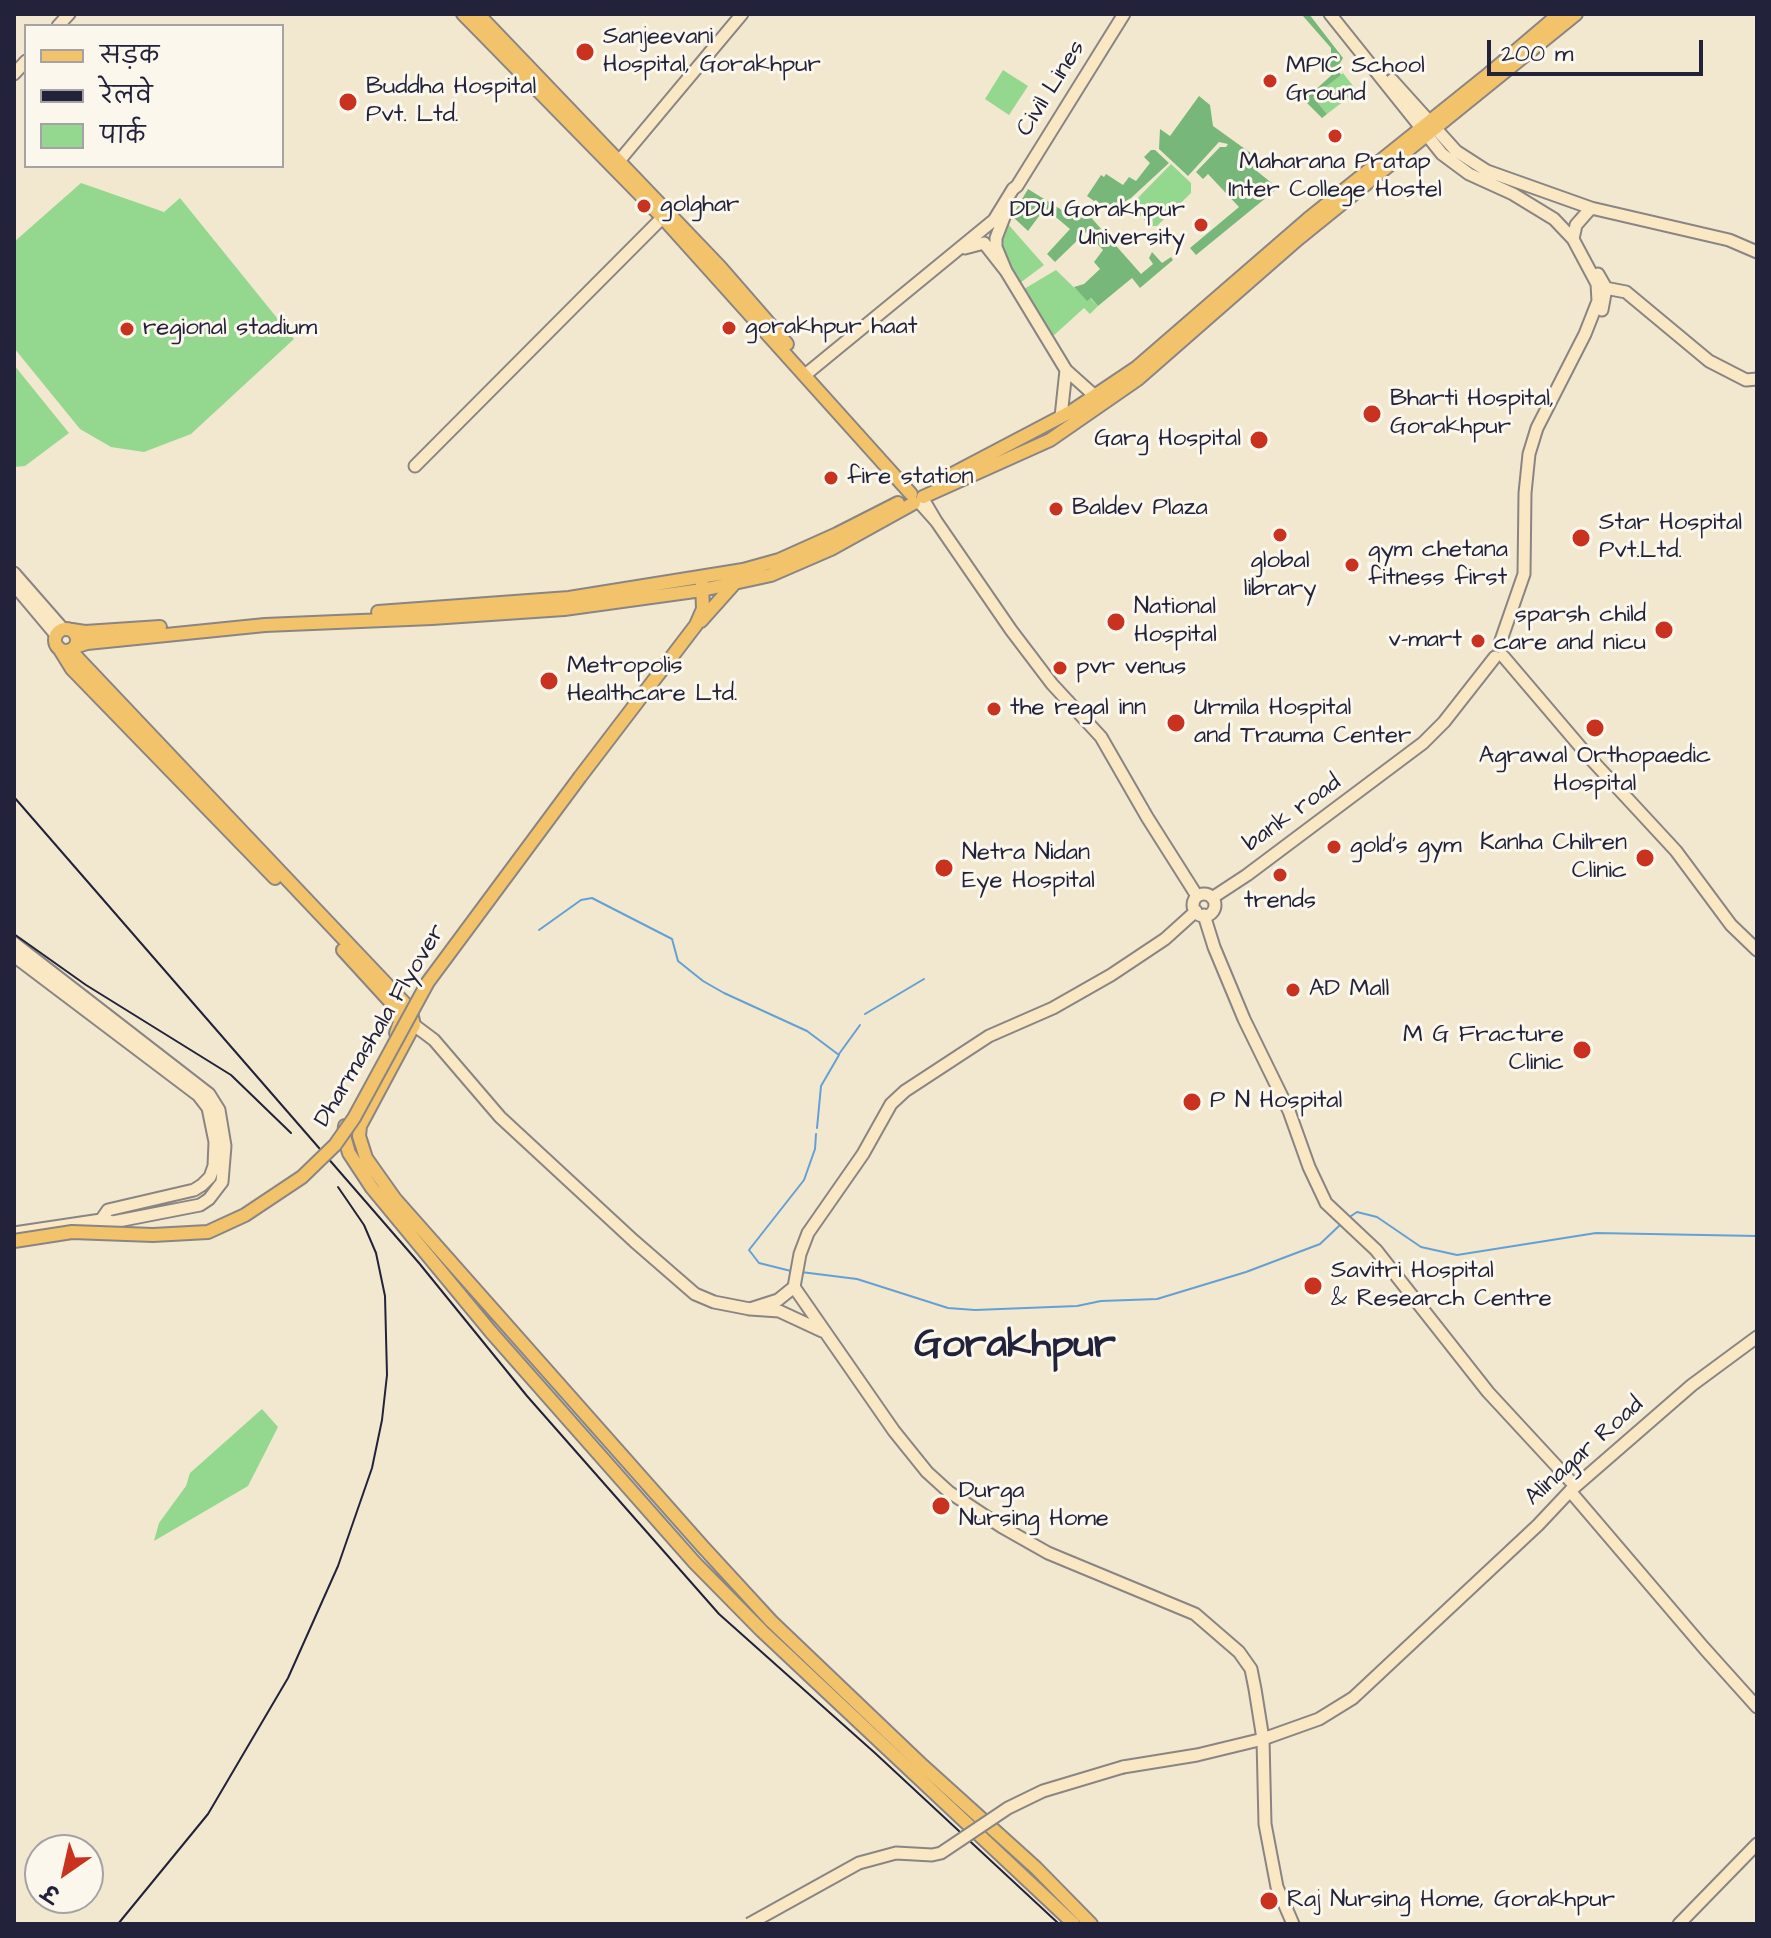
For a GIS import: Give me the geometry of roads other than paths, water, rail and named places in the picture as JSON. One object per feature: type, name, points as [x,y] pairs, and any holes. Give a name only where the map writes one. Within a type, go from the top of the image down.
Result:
[{"type":"main road","points":[[463,14],[720,267],[809,375],[917,497]]},
{"type":"main road","points":[[478,14],[616,165]]},
{"type":"main road","points":[[1427,128],[1559,14]]},
{"type":"main road","points":[[63,631],[101,632],[276,617],[468,607],[702,583],[734,584],[771,575],[831,549],[1061,417],[1136,368],[1427,128],[1576,14]]},
{"type":"main road","points":[[68,648],[87,643],[265,625],[552,610],[702,583],[791,555],[1050,440],[1147,372],[1220,300]]},
{"type":"main road","name":"Dharmashala Flyover","points":[[14,1241],[72,1232],[153,1235],[208,1232],[253,1210],[302,1177],[335,1145],[354,1118],[376,1083],[428,982],[696,625],[709,614],[743,570]]},
{"type":"main road","points":[[696,625],[703,609],[702,583]]},
{"type":"main road","points":[[63,631],[55,644],[68,648],[408,1006],[414,1025],[360,1126],[359,1136],[366,1158],[395,1199],[771,1621],[923,1766],[1036,1868],[1091,1924]]},
{"type":"main road","points":[[63,631],[77,641],[68,648]]},
{"type":"main road","points":[[68,648],[72,669],[397,1009],[399,1028],[349,1116],[344,1131],[349,1153],[372,1188],[499,1340],[695,1563],[762,1631],[1074,1924]]},
{"type":"street","points":[[616,165],[742,14]]},
{"type":"street","name":"Civil Lines","points":[[1017,186],[1124,14]]},
{"type":"street","points":[[1330,14],[1427,128],[1473,164],[1591,208],[1729,240],[1757,252]]},
{"type":"street","points":[[1339,14],[1427,128],[1442,154],[1460,168],[1513,194],[1554,219],[1601,277],[1601,288],[1626,292],[1720,367],[1746,380],[1757,379]]},
{"type":"street","points":[[983,236],[991,244],[996,238],[1017,186]]},
{"type":"street","points":[[809,375],[941,260],[983,236],[1017,186]]},
{"type":"street","points":[[1575,244],[1576,225],[1591,208]]},
{"type":"street","points":[[415,466],[665,215]]},
{"type":"street","points":[[983,236],[1066,370],[1095,396]]},
{"type":"street","points":[[996,238],[996,247],[1006,271]]},
{"type":"street","name":"bank road","points":[[1212,898],[1423,743],[1444,722],[1500,652],[1531,576],[1534,534],[1531,496],[1535,457],[1543,430],[1605,302],[1601,288]]},
{"type":"street","points":[[1061,417],[1066,370]]},
{"type":"street","points":[[917,497],[1052,684],[1101,737],[1197,896]]},
{"type":"street","points":[[14,573],[63,631]]},
{"type":"street","points":[[14,585],[63,631]]},
{"type":"street","points":[[1500,652],[1602,772],[1676,851],[1731,925],[1757,950]]},
{"type":"street","points":[[750,1309],[778,1300],[796,1277],[808,1233],[869,1145],[891,1104],[905,1091],[989,1036],[1053,1008],[1111,975],[1200,913],[1213,910],[1215,904],[1212,898],[1207,894],[1197,896]]},
{"type":"street","points":[[1197,896],[1194,902],[1244,1019],[1289,1111],[1326,1203],[1376,1250],[1488,1392],[1757,1707]]},
{"type":"street","points":[[14,943],[204,1089],[219,1110],[225,1146],[224,1172],[217,1191],[200,1205],[113,1222],[101,1220],[14,1233]]},
{"type":"street","points":[[14,956],[198,1095],[208,1108],[215,1142],[214,1166],[210,1177],[194,1190],[108,1210],[101,1220]]},
{"type":"street","points":[[414,1025],[434,1040],[500,1117],[695,1294],[714,1302],[779,1311],[824,1332]]},
{"type":"street","points":[[796,1277],[824,1332],[868,1396],[927,1472],[959,1500],[1048,1553],[1195,1614],[1239,1652],[1251,1669],[1263,1739],[1265,1824],[1277,1887],[1293,1924]]},
{"type":"street","name":"Alinagar Road","points":[[749,1924],[859,1863],[896,1853],[941,1853],[995,1816],[1043,1791],[1111,1770],[1263,1739],[1319,1719],[1353,1698],[1538,1525],[1573,1488],[1692,1385],[1757,1337]]},
{"type":"street","points":[[1679,1924],[1757,1844]]},
{"type":"waterway","points":[[539,930],[581,900],[592,898],[672,939],[678,961],[703,981],[807,1031],[839,1055],[821,1086],[817,1128]]},
{"type":"waterway","points":[[865,1014],[924,979]]},
{"type":"waterway","points":[[839,1054],[860,1025]]},
{"type":"waterway","points":[[791,1271],[759,1263],[749,1250],[804,1180],[815,1149],[816,1134]]},
{"type":"waterway","points":[[1348,1218],[1357,1212],[1377,1217],[1421,1247],[1457,1255],[1596,1233],[1757,1236]]},
{"type":"waterway","points":[[801,1272],[857,1279],[948,1308],[975,1310],[1077,1306],[1101,1301],[1157,1299],[1246,1272],[1320,1244],[1340,1225]]},
{"type":"railway","points":[[14,797],[419,1263],[527,1396],[719,1614],[1059,1924]]},
{"type":"railway","points":[[14,934],[86,985],[231,1075],[291,1133]]},
{"type":"railway","points":[[118,1924],[208,1814],[288,1678],[338,1566],[372,1468],[387,1375],[385,1296],[376,1253],[364,1225],[338,1187]]},
{"type":"place","name":"Sanjeevani Hospital, Gorakhpur","points":[[585,52]]},
{"type":"place","name":"MPIC School Ground","points":[[1270,81]]},
{"type":"place","name":"Buddha Hospital Pvt. Ltd.","points":[[348,102]]},
{"type":"place","name":"Maharana Pratap Inter College Hostel","points":[[1335,136]]},
{"type":"place","name":"golghar","points":[[644,206]]},
{"type":"place","name":"DDU Gorakhpur University","points":[[1201,225]]},
{"type":"place","name":"gorakhpur haat","points":[[729,328]]},
{"type":"place","name":"regional stadium","points":[[127,329]]},
{"type":"place","name":"Bharti Hospital, Gorakhpur","points":[[1372,414]]},
{"type":"place","name":"Garg Hospital","points":[[1259,440]]},
{"type":"place","name":"fire station","points":[[831,478]]},
{"type":"place","name":"Baldev Plaza","points":[[1056,509]]},
{"type":"place","name":"global library","points":[[1280,535]]},
{"type":"place","name":"Star Hospital Pvt.Ltd.","points":[[1581,538]]},
{"type":"place","name":"gym chetana fitness first","points":[[1352,565]]},
{"type":"place","name":"National Hospital","points":[[1116,622]]},
{"type":"place","name":"sparsh child care and nicu","points":[[1664,630]]},
{"type":"place","name":"v-mart","points":[[1478,641]]},
{"type":"place","name":"pvr venus","points":[[1060,668]]},
{"type":"place","name":"Metropolis Healthcare Ltd.","points":[[549,681]]},
{"type":"place","name":"the regal inn","points":[[994,709]]},
{"type":"place","name":"Urmila Hospital and Trauma Center","points":[[1176,723]]},
{"type":"place","name":"Agrawal Orthopaedic Hospital","points":[[1595,728]]},
{"type":"place","name":"gold's gym","points":[[1334,847]]},
{"type":"place","name":"Kanha Chilren Clinic","points":[[1645,858]]},
{"type":"place","name":"Netra Nidan Eye Hospital","points":[[944,868]]},
{"type":"place","name":"trends","points":[[1280,875]]},
{"type":"place","name":"AD Mall","points":[[1293,990]]},
{"type":"place","name":"M G Fracture Clinic","points":[[1582,1050]]},
{"type":"place","name":"P N Hospital","points":[[1192,1102]]},
{"type":"place","name":"Savitri Hospital & Research Centre","points":[[1313,1286]]},
{"type":"place","name":"Durga Nursing Home","points":[[941,1506]]},
{"type":"place","name":"Raj Nursing Home, Gorakhpur","points":[[1269,1901]]},
{"type":"district","name":"Gorakhpur","points":[[1015,1348]]}]
